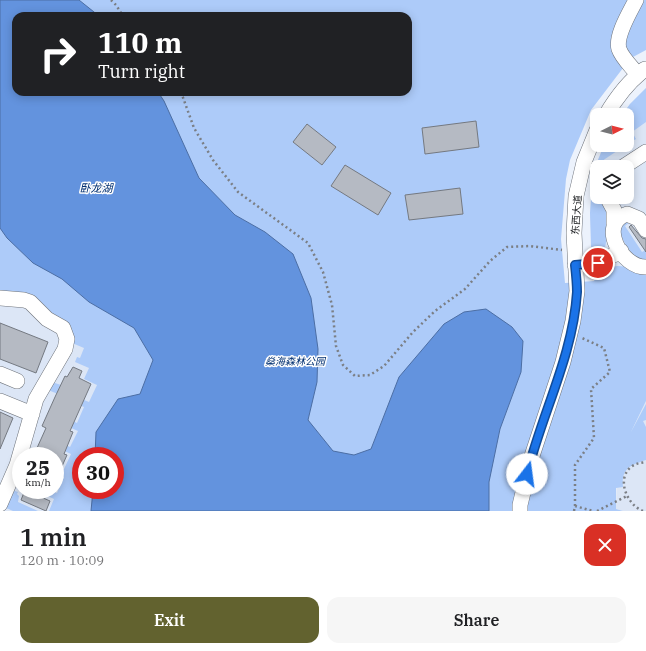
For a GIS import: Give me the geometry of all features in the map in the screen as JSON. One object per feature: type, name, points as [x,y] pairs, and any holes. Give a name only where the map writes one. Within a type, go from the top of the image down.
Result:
[{"type":"street","points":[[610,108],[615,100],[642,71],[621,53],[619,44],[621,32],[636,0]]},
{"type":"street","name":"东西大道","points":[[520,511],[520,504],[531,459],[571,333],[577,291],[574,233],[576,196],[584,162],[590,147]]},
{"type":"street","points":[[634,160],[646,152]]},
{"type":"street","points":[[611,204],[614,210],[613,236],[621,251],[632,264],[646,266]]},
{"type":"street","points":[[614,224],[620,216],[627,214],[639,219],[646,230]]},
{"type":"street","points":[[575,258],[598,263],[621,251]]},
{"type":"street","points":[[0,298],[30,302],[47,319],[63,328],[66,332],[67,339],[65,349],[36,399],[17,465],[0,504]]},
{"type":"street","points":[[0,374],[18,381]]},
{"type":"street","points":[[0,401],[32,414]]},
{"type":"path","points":[[111,0],[116,4],[121,12]]},
{"type":"path","points":[[182,96],[194,128],[213,160],[238,192],[308,243],[323,272],[332,305],[336,346],[343,365],[355,376],[370,375],[384,366],[435,311],[465,289],[490,260],[507,247],[530,246],[575,258]]},
{"type":"path","points":[[571,333],[604,348],[610,372],[591,389],[594,438],[575,464],[574,511]]},
{"type":"path","points":[[643,511],[634,507],[627,496],[624,485],[627,472],[637,464],[646,462]]},
{"type":"path","points":[[597,511],[627,496]]},
{"type":"path","points":[[575,506],[593,511]]},
{"type":"shaded area","points":[[646,88],[646,302],[594,281],[591,204],[634,204],[634,160],[598,160],[601,152],[634,152],[634,108],[627,108]]},
{"type":"shaded area","points":[[0,289],[122,332],[84,447],[72,447],[72,499],[84,499],[89,511],[0,511]]},
{"type":"shaded area","points":[[646,401],[646,511],[623,511],[616,509],[617,462]]},
{"type":"green space","name":"燊海森林公园","points":[[0,0],[631,0],[618,26],[623,68],[593,108],[590,108],[590,112],[570,160],[566,179],[561,239],[565,283],[594,281],[607,269],[618,266],[646,270],[646,401],[631,432],[646,404],[646,420],[643,421],[646,427],[646,460],[628,468],[625,471],[623,487],[616,488],[616,509],[623,511],[49,511],[54,499],[64,499],[64,469],[71,454],[64,451],[64,447],[56,447],[41,440],[43,435],[70,447],[78,431],[47,417],[50,411],[77,423],[84,407],[57,396],[58,394],[48,390],[52,382],[61,385],[67,393],[89,402],[97,385],[84,379],[89,368],[75,362],[77,357],[80,358],[84,348],[72,343],[72,334],[0,292]]},
{"type":"green space","points":[[640,0],[646,0],[646,50],[633,57],[626,54],[623,36]]},
{"type":"green space","points":[[646,88],[646,122],[634,131],[634,108],[627,108]]},
{"type":"green space","points":[[601,152],[616,152],[604,160],[598,160]]},
{"type":"green space","points":[[591,204],[606,204],[609,209],[609,229],[604,252],[600,254],[596,254],[591,247]]},
{"type":"green space","points":[[631,221],[625,226],[642,252],[646,250],[646,260],[637,257],[629,250],[619,231],[620,223]]},
{"type":"green space","points":[[12,490],[12,499],[18,499],[18,502],[38,511],[13,511],[4,507]]},
{"type":"water","name":"卧龙湖","points":[[0,0],[79,0],[94,12],[12,12],[12,96],[161,96],[199,178],[235,215],[265,232],[293,254],[311,298],[318,349],[317,382],[308,420],[333,451],[354,455],[371,449],[399,377],[444,324],[464,312],[486,309],[512,327],[523,341],[521,372],[500,429],[489,482],[489,511],[91,511],[92,499],[124,499],[124,447],[95,447],[96,432],[118,399],[140,394],[153,360],[134,328],[89,302],[62,279],[33,263],[7,238],[0,228]]},
{"type":"building","points":[[476,121],[479,147],[425,154],[422,128]]},
{"type":"building","points":[[307,124],[336,147],[322,165],[293,142]]},
{"type":"building","points":[[345,165],[391,193],[378,215],[331,186]]},
{"type":"building","points":[[460,188],[463,214],[409,220],[405,195]]},
{"type":"building","points":[[631,225],[642,238],[646,239],[646,252],[629,227]]},
{"type":"building","points":[[0,323],[48,342],[36,373],[0,359]]},
{"type":"building","points":[[73,367],[82,371],[79,378],[91,384],[70,431],[73,432],[64,454],[64,447],[37,447],[46,428],[42,426],[65,376],[67,377]]},
{"type":"building","points":[[0,412],[13,418],[0,449]]},
{"type":"building","points":[[64,454],[67,455],[64,462]]},
{"type":"building","points":[[45,499],[50,501],[46,511],[21,500]]},
{"type":"route","points":[[527,474],[563,362],[574,321],[577,291],[575,265],[598,263]]}]
